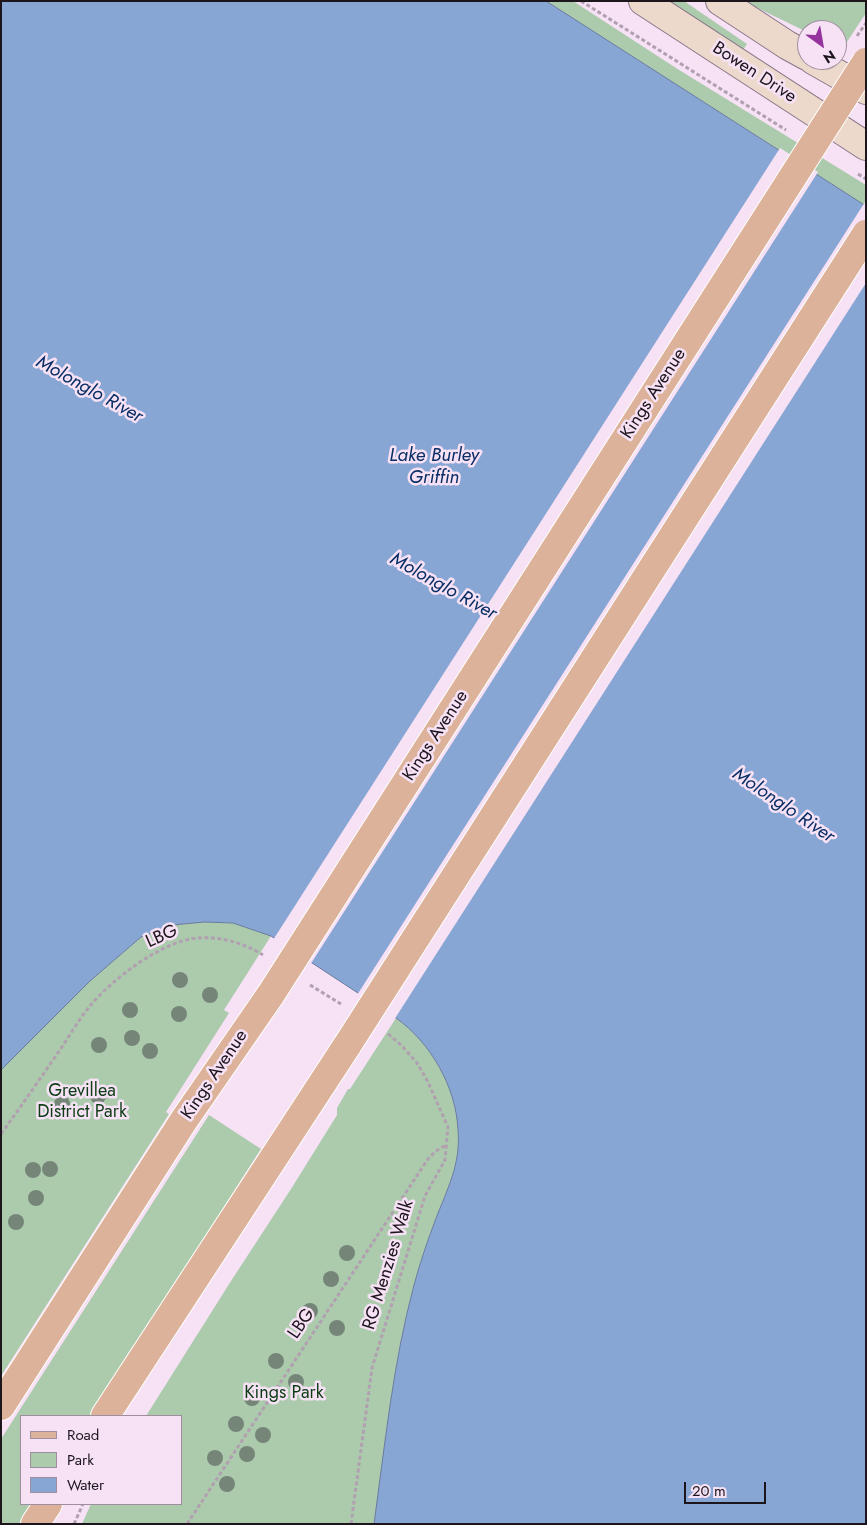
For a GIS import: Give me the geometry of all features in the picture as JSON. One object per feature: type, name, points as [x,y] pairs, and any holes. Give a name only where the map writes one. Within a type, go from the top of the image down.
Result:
[{"type":"main road","name":"Bowen Drive","points":[[643,1],[866,146]]},
{"type":"main road","points":[[720,1],[797,50]]},
{"type":"main road","name":"Kings Avenue","points":[[1,1406],[184,1120],[271,994],[860,52]]},
{"type":"main road","points":[[831,70],[866,90]]},
{"type":"main road","points":[[106,1415],[348,1044],[866,234]]},
{"type":"main road","points":[[35,1524],[47,1505]]},
{"type":"path","points":[[581,1],[769,120]]},
{"type":"path","points":[[860,52],[866,23]]},
{"type":"path","name":"LBG","points":[[1,1134],[90,1006],[118,977],[172,944],[197,938],[224,940],[249,946],[266,957]]},
{"type":"path","points":[[308,983],[349,1009]]},
{"type":"path","name":"RG Menzies Walk","points":[[351,1524],[372,1368],[425,1196],[444,1160],[448,1127],[417,1063],[402,1046],[382,1030]]},
{"type":"path","name":"LBG","points":[[187,1524],[428,1159],[446,1145]]},
{"type":"path","points":[[74,1524],[83,1505]]},
{"type":"green space","points":[[546,1],[573,1],[676,68],[866,185],[866,206]]},
{"type":"green space","points":[[653,1],[684,1],[747,44],[739,56]]},
{"type":"green space","points":[[743,1],[866,1],[866,13],[847,42],[847,20],[797,20],[797,27]]},
{"type":"green space","name":"Grevillea District Park","points":[[204,922],[233,923],[271,936],[224,1010],[229,1013],[166,1112],[169,1114],[1,1376],[1,1070],[90,981],[141,937],[173,925]]},
{"type":"green space","name":"Kings Park","points":[[396,1018],[420,1040],[439,1067],[447,1082],[452,1098],[458,1130],[455,1166],[414,1285],[400,1344],[374,1524],[82,1524],[91,1505],[182,1505],[182,1415],[147,1415],[291,1189],[337,1115],[337,1108],[348,1089],[350,1089]]},
{"type":"green space","points":[[209,1115],[261,1149],[91,1415],[20,1415],[20,1505],[33,1505],[21,1524],[1,1524],[1,1439]]},
{"type":"water","name":"Lake Burley Griffin","points":[[1,1],[546,1],[866,206],[866,1524],[374,1524],[400,1344],[414,1285],[455,1166],[458,1143],[456,1114],[447,1082],[439,1067],[409,1028],[271,936],[233,923],[204,922],[173,925],[141,937],[90,981],[1,1070]]},
{"type":"pier","points":[[780,148],[818,172],[310,965],[273,940]]},
{"type":"pier","points":[[865,202],[866,283],[394,1020],[357,995]]},
{"type":"water label","name":"Molonglo River","points":[[89,390]]},
{"type":"water label","name":"Molonglo River","points":[[443,587]]},
{"type":"water label","name":"Molonglo River","points":[[783,806]]}]
